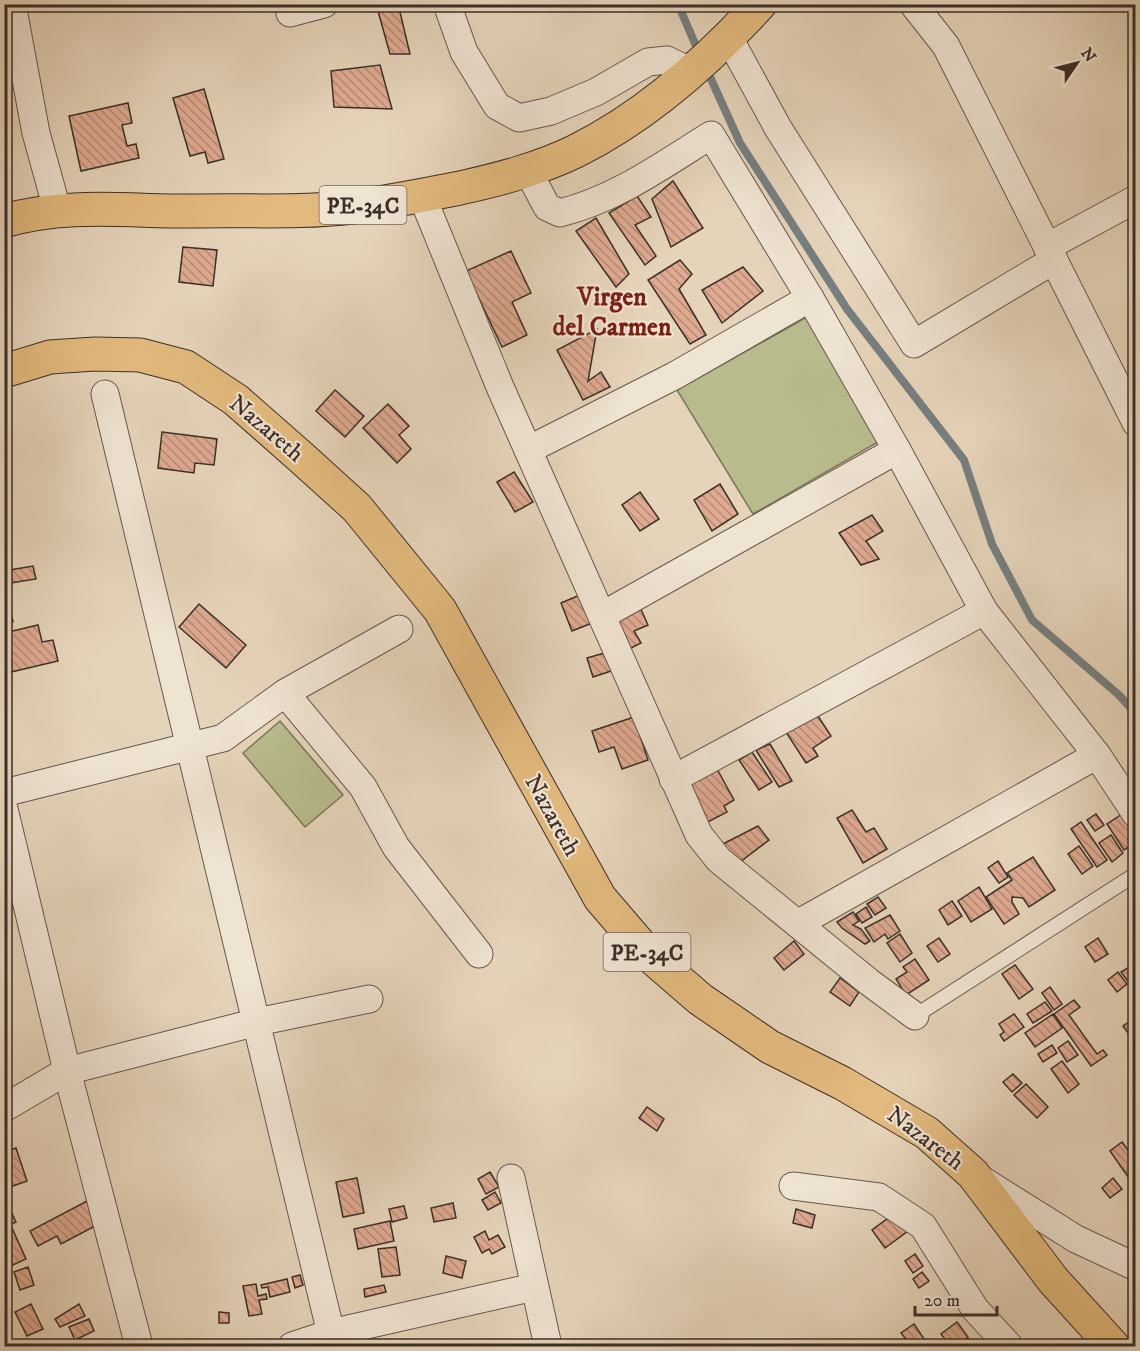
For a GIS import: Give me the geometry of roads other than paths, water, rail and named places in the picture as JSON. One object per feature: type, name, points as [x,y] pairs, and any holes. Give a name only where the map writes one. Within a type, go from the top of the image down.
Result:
[{"type":"main road","name":"PE-34C","points":[[4,221],[57,209],[182,211],[339,207],[422,196],[528,171],[577,151],[622,123],[726,42],[760,4]]},
{"type":"main road","name":"Nazareth","points":[[4,371],[50,357],[95,354],[140,355],[186,367],[236,400],[357,508],[440,610],[600,898],[648,954],[700,999],[770,1047],[892,1111],[927,1133],[974,1174],[1053,1280],[1108,1342]]},
{"type":"street","points":[[12,4],[36,133],[57,209]]},
{"type":"street","points":[[288,4],[290,13],[324,4]]},
{"type":"street","points":[[447,4],[464,52],[497,106],[519,118],[551,111],[597,92],[648,62],[667,60],[690,71]]},
{"type":"street","points":[[913,4],[946,46],[1136,423]]},
{"type":"street","points":[[726,42],[914,344],[1136,199]]},
{"type":"street","points":[[528,171],[547,207],[560,213],[590,206],[637,181],[711,135],[810,298],[897,450],[984,611],[1096,755],[1136,814]]},
{"type":"street","points":[[422,196],[528,450],[699,835],[719,860],[869,982],[915,1016]]},
{"type":"street","points":[[528,450],[674,376],[810,298]]},
{"type":"street","points":[[105,394],[332,1340]]},
{"type":"street","points":[[603,615],[897,450]]},
{"type":"street","points":[[673,779],[984,611]]},
{"type":"street","points":[[4,793],[223,738],[285,693],[399,629]]},
{"type":"street","points":[[285,693],[363,787],[396,847],[479,954]]},
{"type":"street","points":[[799,923],[1096,755]]},
{"type":"street","points":[[4,809],[67,1071],[139,1347]]},
{"type":"street","points":[[4,1108],[67,1071],[257,1022],[369,999]]},
{"type":"street","points":[[974,1174],[1076,1239],[1136,1267]]},
{"type":"street","points":[[511,1178],[548,1347]]},
{"type":"street","points":[[793,1186],[879,1197],[923,1226],[975,1309],[1009,1347]]},
{"type":"street","points":[[292,1347],[332,1340],[534,1287]]},
{"type":"lane","points":[[915,1016],[1136,874]]},
{"type":"waterway","points":[[678,4],[699,53]]},
{"type":"waterway","points":[[706,68],[740,143],[847,309],[964,460],[992,544],[1032,620],[1119,695],[1136,714]]},
{"type":"district","name":"Virgen del Carmen","points":[[612,311]]}]
